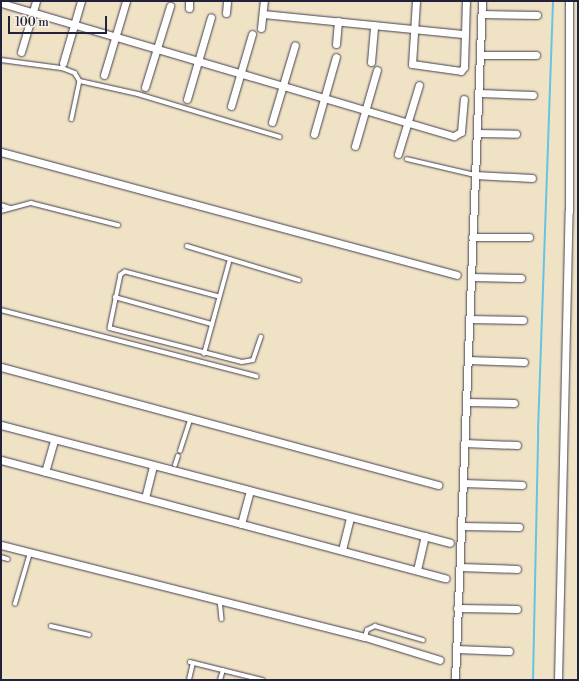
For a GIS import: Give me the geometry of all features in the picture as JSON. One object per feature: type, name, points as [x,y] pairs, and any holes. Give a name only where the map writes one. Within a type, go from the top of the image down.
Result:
[{"type":"street","points":[[21,52],[36,1]]},
{"type":"street","points":[[63,63],[81,1]]},
{"type":"street","points":[[104,75],[126,1]]},
{"type":"street","points":[[226,13],[227,1]]},
{"type":"street","points":[[261,28],[264,1]]},
{"type":"street","points":[[416,1],[413,29],[412,64],[461,71],[464,69],[466,1]]},
{"type":"street","points":[[455,680],[482,1]]},
{"type":"street","points":[[558,680],[569,207],[569,1]]},
{"type":"street","points":[[1,3],[324,98],[459,135],[464,99]]},
{"type":"street","points":[[145,87],[158,49],[170,6]]},
{"type":"street","points":[[263,14],[465,34]]},
{"type":"street","points":[[482,14],[537,15]]},
{"type":"street","points":[[187,99],[211,17]]},
{"type":"street","points":[[336,44],[338,21]]},
{"type":"street","points":[[371,62],[374,25]]},
{"type":"street","points":[[231,106],[252,34]]},
{"type":"street","points":[[272,122],[295,45]]},
{"type":"street","points":[[480,55],[536,55]]},
{"type":"street","points":[[314,134],[336,57]]},
{"type":"street","points":[[355,146],[377,70]]},
{"type":"street","points":[[398,154],[419,85]]},
{"type":"street","points":[[479,92],[533,95]]},
{"type":"street","points":[[477,133],[516,134]]},
{"type":"street","points":[[1,152],[458,275]]},
{"type":"street","points":[[475,175],[532,178]]},
{"type":"street","points":[[472,237],[529,237]]},
{"type":"street","points":[[471,277],[522,278]]},
{"type":"street","points":[[469,319],[523,320]]},
{"type":"street","points":[[468,360],[524,362]]},
{"type":"street","points":[[1,368],[438,485]]},
{"type":"street","points":[[466,402],[514,403]]},
{"type":"street","points":[[1,425],[450,543]]},
{"type":"street","points":[[45,472],[54,440]]},
{"type":"street","points":[[464,443],[517,445]]},
{"type":"street","points":[[1,460],[446,578]]},
{"type":"street","points":[[145,498],[153,466]]},
{"type":"street","points":[[463,483],[522,485]]},
{"type":"street","points":[[241,524],[250,491]]},
{"type":"street","points":[[342,550],[350,517]]},
{"type":"street","points":[[461,526],[520,527]]},
{"type":"street","points":[[417,570],[425,536]]},
{"type":"street","points":[[1,545],[365,637],[440,660]]},
{"type":"street","points":[[460,567],[517,569]]},
{"type":"street","points":[[457,608],[517,609]]},
{"type":"street","points":[[456,649],[509,651]]},
{"type":"lane","points":[[1,60],[62,68],[75,73],[80,81],[72,118]]},
{"type":"lane","points":[[80,81],[138,94],[280,137]]},
{"type":"lane","points":[[408,159],[475,175]]},
{"type":"lane","points":[[1,211],[31,203],[118,225]]},
{"type":"lane","points":[[1,205],[10,208]]},
{"type":"lane","points":[[187,246],[299,280]]},
{"type":"lane","points":[[204,354],[230,259]]},
{"type":"lane","points":[[219,297],[128,271],[121,275],[115,298],[110,328],[235,362],[249,362],[256,355],[261,337]]},
{"type":"lane","points":[[115,298],[212,324]]},
{"type":"lane","points":[[1,310],[257,376]]},
{"type":"lane","points":[[180,451],[191,418]]},
{"type":"lane","points":[[175,465],[178,456]]},
{"type":"lane","points":[[15,604],[30,553]]},
{"type":"lane","points":[[1,557],[8,559]]},
{"type":"lane","points":[[220,600],[222,619]]},
{"type":"lane","points":[[50,626],[89,635]]},
{"type":"lane","points":[[365,637],[367,630],[375,626],[423,640]]},
{"type":"lane","points":[[189,680],[192,662],[263,680]]},
{"type":"lane","points":[[220,680],[223,670]]},
{"type":"waterway","points":[[533,680],[538,431],[553,1]]}]
